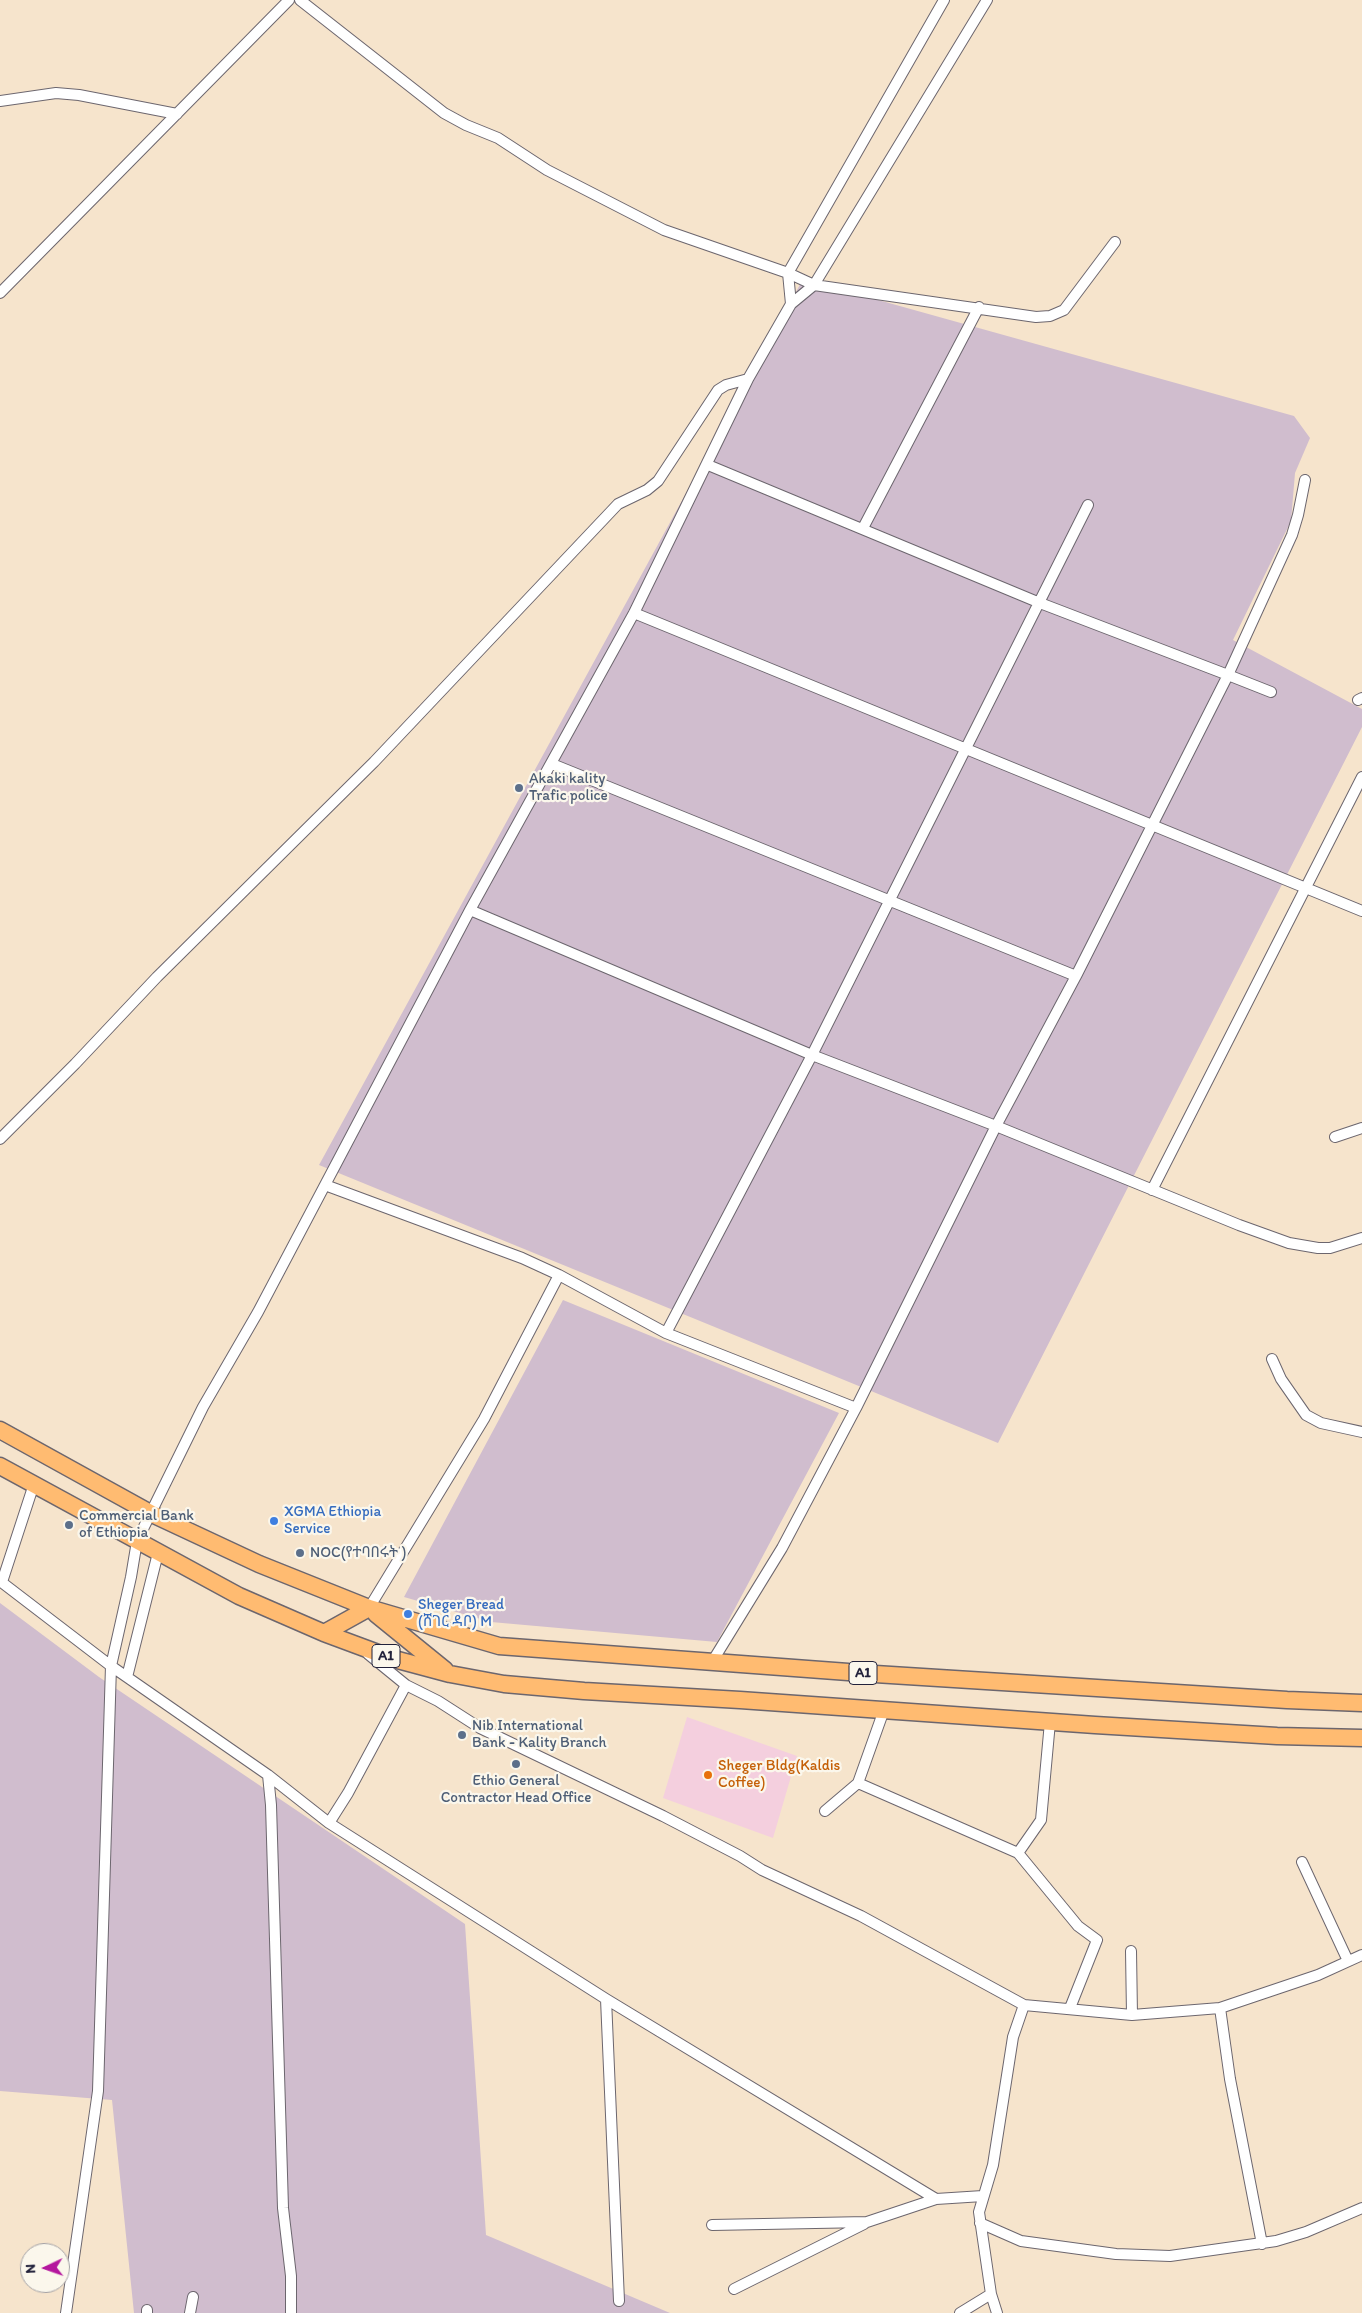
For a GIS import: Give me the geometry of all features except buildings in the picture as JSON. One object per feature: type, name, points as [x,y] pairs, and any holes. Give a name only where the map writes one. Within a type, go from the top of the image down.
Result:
[{"type":"main road","name":"A1","points":[[0,1430],[152,1514],[259,1564],[368,1608],[499,1646],[1287,1700],[1362,1703]]},
{"type":"main road","name":"A1","points":[[0,1466],[239,1596],[324,1633],[394,1659],[450,1674],[504,1684],[584,1691],[1276,1736],[1362,1738]]},
{"type":"main road","name":"A1","points":[[368,1608],[450,1674]]},
{"type":"main road","points":[[324,1633],[368,1608]]},
{"type":"street","points":[[0,293],[289,0]]},
{"type":"street","points":[[300,0],[444,113],[466,125],[498,138],[547,170],[664,230],[788,273],[814,285],[1036,317],[1057,314],[1064,310],[1115,242]]},
{"type":"street","points":[[790,304],[788,273],[944,0]]},
{"type":"street","points":[[66,2313],[98,2091],[111,1666],[137,1541],[152,1514],[203,1407],[258,1312],[470,910],[634,613],[748,379],[790,304],[814,285],[987,0]]},
{"type":"street","points":[[0,101],[30,95],[64,94],[177,114]]},
{"type":"street","points":[[863,528],[979,308]]},
{"type":"street","points":[[0,1139],[75,1064],[157,977],[374,762],[618,504],[646,490],[658,481],[718,390],[726,385],[748,379]]},
{"type":"street","points":[[708,464],[1040,603],[1271,692]]},
{"type":"street","points":[[712,1662],[782,1548],[856,1408],[996,1126],[1076,976],[1228,675],[1292,535],[1298,515],[1304,480]]},
{"type":"street","points":[[666,1333],[812,1055],[1088,505]]},
{"type":"street","points":[[634,613],[966,751],[1152,824],[1362,911]]},
{"type":"street","points":[[552,764],[1076,976]]},
{"type":"street","points":[[1152,1190],[1362,777]]},
{"type":"street","points":[[470,910],[812,1055],[996,1126],[1239,1225],[1289,1243],[1318,1248],[1330,1248],[1362,1238]]},
{"type":"street","points":[[1335,1137],[1362,1128]]},
{"type":"street","points":[[326,1185],[522,1258],[559,1275],[666,1333],[856,1408]]},
{"type":"street","points":[[368,1608],[484,1420],[559,1275]]},
{"type":"street","points":[[1272,1359],[1281,1379],[1306,1415],[1321,1422],[1362,1432]]},
{"type":"street","points":[[34,1484],[1,1581],[25,1602],[111,1666],[268,1775],[330,1822],[606,1999],[936,2199]]},
{"type":"street","points":[[127,1677],[158,1553]]},
{"type":"street","points":[[358,1645],[406,1685],[438,1701],[480,1728],[663,1816],[740,1856],[762,1870],[861,1916],[1024,2005],[1132,2015],[1220,2008],[1318,1975],[1362,1955]]},
{"type":"street","points":[[330,1822],[348,1793],[406,1685]]},
{"type":"street","points":[[825,1811],[858,1784],[884,1710]]},
{"type":"street","points":[[1018,1853],[1041,1820],[1050,1722]]},
{"type":"street","points":[[268,1775],[284,2208],[291,2276],[291,2313]]},
{"type":"street","points":[[858,1784],[1018,1853],[1078,1926],[1097,1940],[1070,2008]]},
{"type":"street","points":[[1302,1862],[1348,1961]]},
{"type":"street","points":[[1131,1951],[1132,2015]]},
{"type":"street","points":[[606,1999],[619,2301]]},
{"type":"street","points":[[997,2313],[991,2294],[980,2212],[992,2165],[1013,2037],[1024,2005]]},
{"type":"street","points":[[1220,2008],[1230,2079],[1262,2244]]},
{"type":"street","points":[[734,2289],[867,2222],[936,2199],[984,2196]]},
{"type":"street","points":[[980,2223],[1020,2242],[1116,2254],[1170,2256],[1262,2244],[1306,2232],[1362,2208]]},
{"type":"street","points":[[712,2225],[867,2222]]},
{"type":"street","points":[[960,2313],[991,2294]]},
{"type":"street","points":[[190,2313],[193,2296]]},
{"type":"shaded area","points":[[803,279],[1294,416],[1310,438],[1295,473],[1291,521],[1233,640],[1362,709],[1362,727],[998,1443],[319,1165]]},
{"type":"shaded area","points":[[563,1300],[839,1413],[717,1642],[491,1622],[404,1597]]},
{"type":"shaded area","points":[[0,1603],[99,1677],[465,1924],[486,2235],[670,2313],[134,2313],[112,2100],[0,2091]]},
{"type":"shaded area","points":[[687,1717],[797,1756],[773,1838],[663,1798]]},
{"type":"place","name":"Akaki kality Trafic police","points":[[519,788]]},
{"type":"place","name":"XGMA Ethiopia Service","points":[[274,1521]]},
{"type":"place","name":"Commercial Bank of Ethiopia","points":[[69,1525]]},
{"type":"place","name":"NOC(የተባበሩት )","points":[[300,1553]]},
{"type":"place","name":"Sheger Bread (ሸገር ዳቦ) M","points":[[408,1614]]},
{"type":"place","name":"Nib International Bank - Kality Branch","points":[[462,1735]]},
{"type":"place","name":"Ethio General Contractor Head Office","points":[[516,1764]]},
{"type":"place","name":"Sheger Bldg(Kaldis Coffee)","points":[[708,1775]]}]
